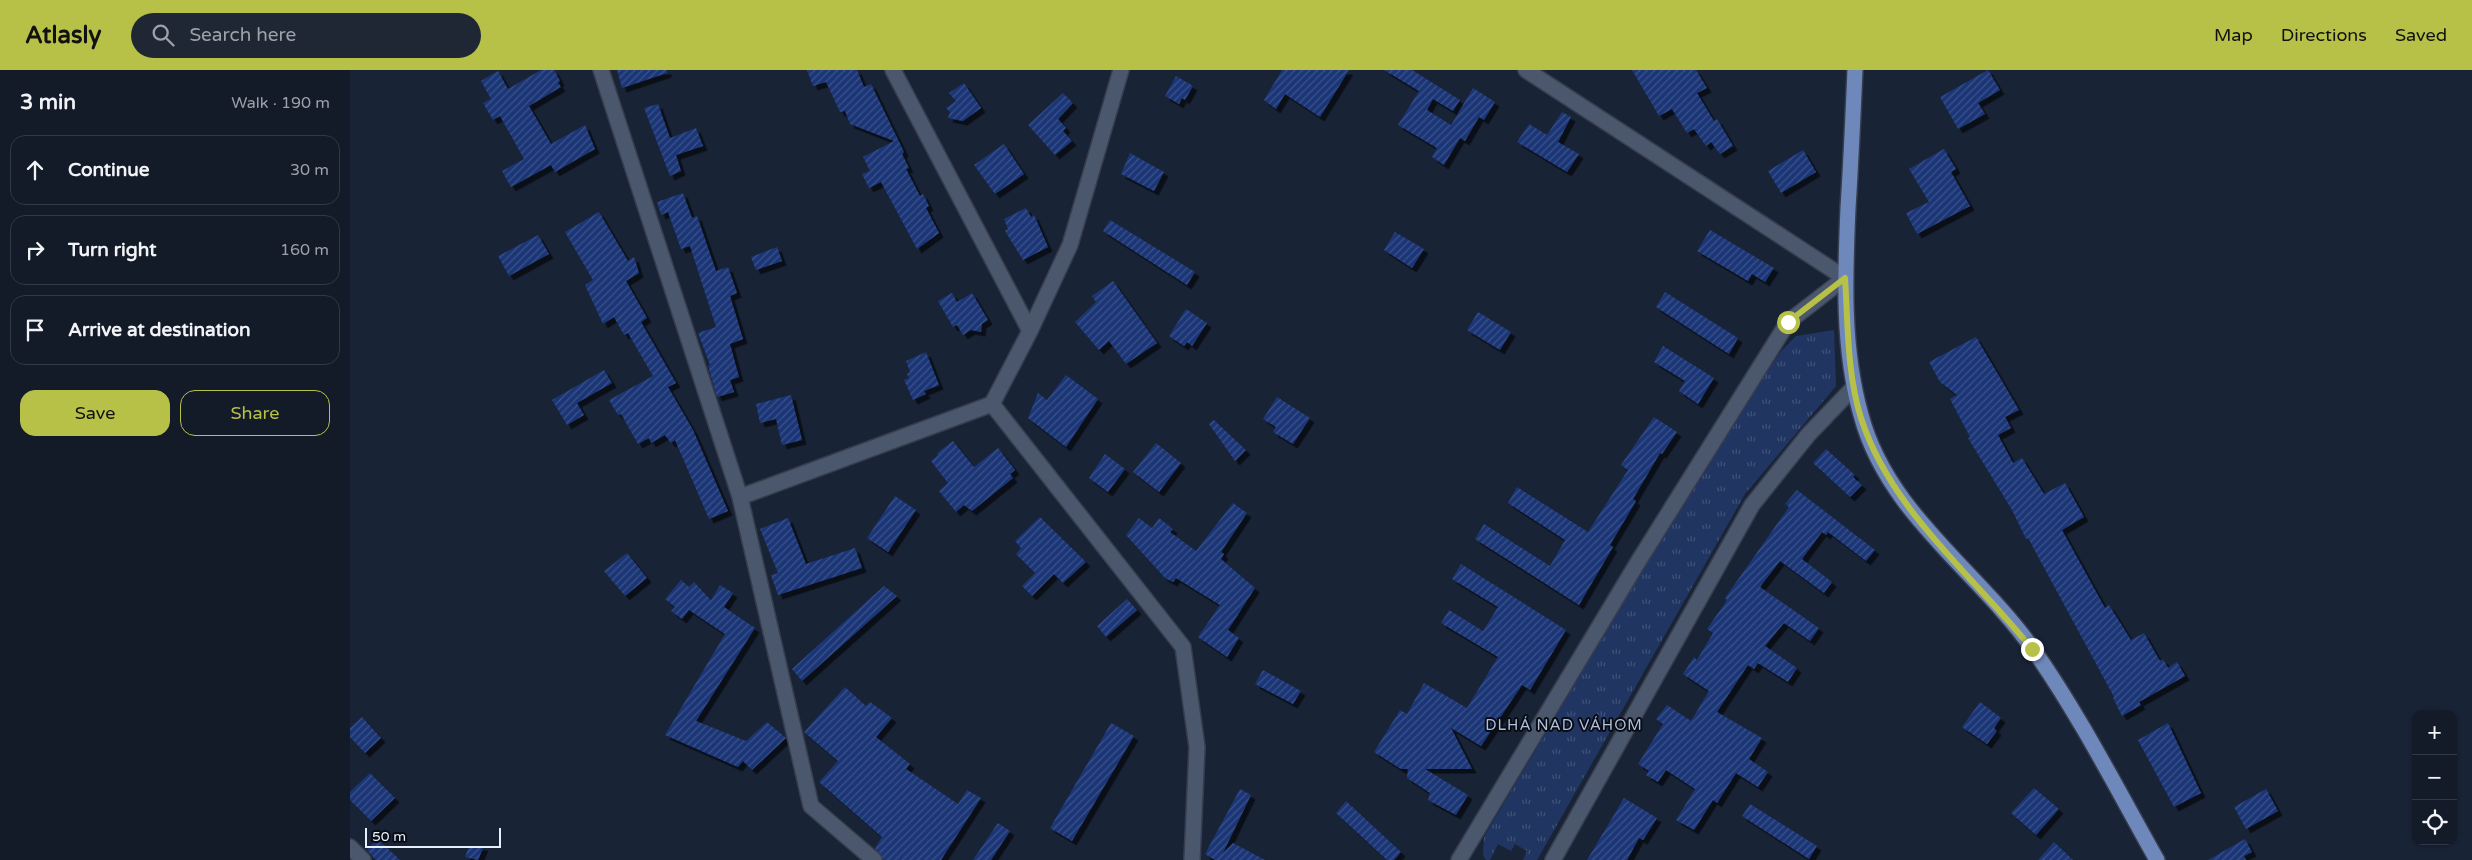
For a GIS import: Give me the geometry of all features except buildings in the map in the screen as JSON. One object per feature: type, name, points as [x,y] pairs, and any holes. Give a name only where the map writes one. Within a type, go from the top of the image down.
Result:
[{"type":"main road","points":[[1855,70],[1845,278],[1848,336],[1854,386],[1865,427],[1891,483],[1925,528],[2032,649],[2074,714],[2157,860]]},
{"type":"street","points":[[601,70],[740,497],[811,806],[874,860]]},
{"type":"street","points":[[893,70],[1030,331]]},
{"type":"street","points":[[740,497],[992,404],[1030,331],[1070,245],[1121,70]]},
{"type":"street","points":[[1458,860],[1638,562],[1788,322],[1845,278],[1526,70]]},
{"type":"street","points":[[1553,860],[1752,506],[1808,435],[1854,386]]},
{"type":"street","points":[[992,404],[1183,646],[1197,747],[1192,860]]},
{"type":"street","points":[[350,847],[363,860]]},
{"type":"green space","points":[[1834,330],[1836,386],[1745,494],[1537,860],[1523,860],[1527,851],[1515,844],[1511,851],[1498,844],[1490,860],[1486,860],[1483,855],[1484,837],[1724,433],[1782,350],[1796,336]]},
{"type":"district","name":"DLHÁ NAD VÁHOM","points":[[1564,725]]},
{"type":"route","points":[[1788,322],[1845,278],[1848,336],[1854,386],[1861,416],[1882,467],[1900,497],[1925,528],[2032,649]]}]
